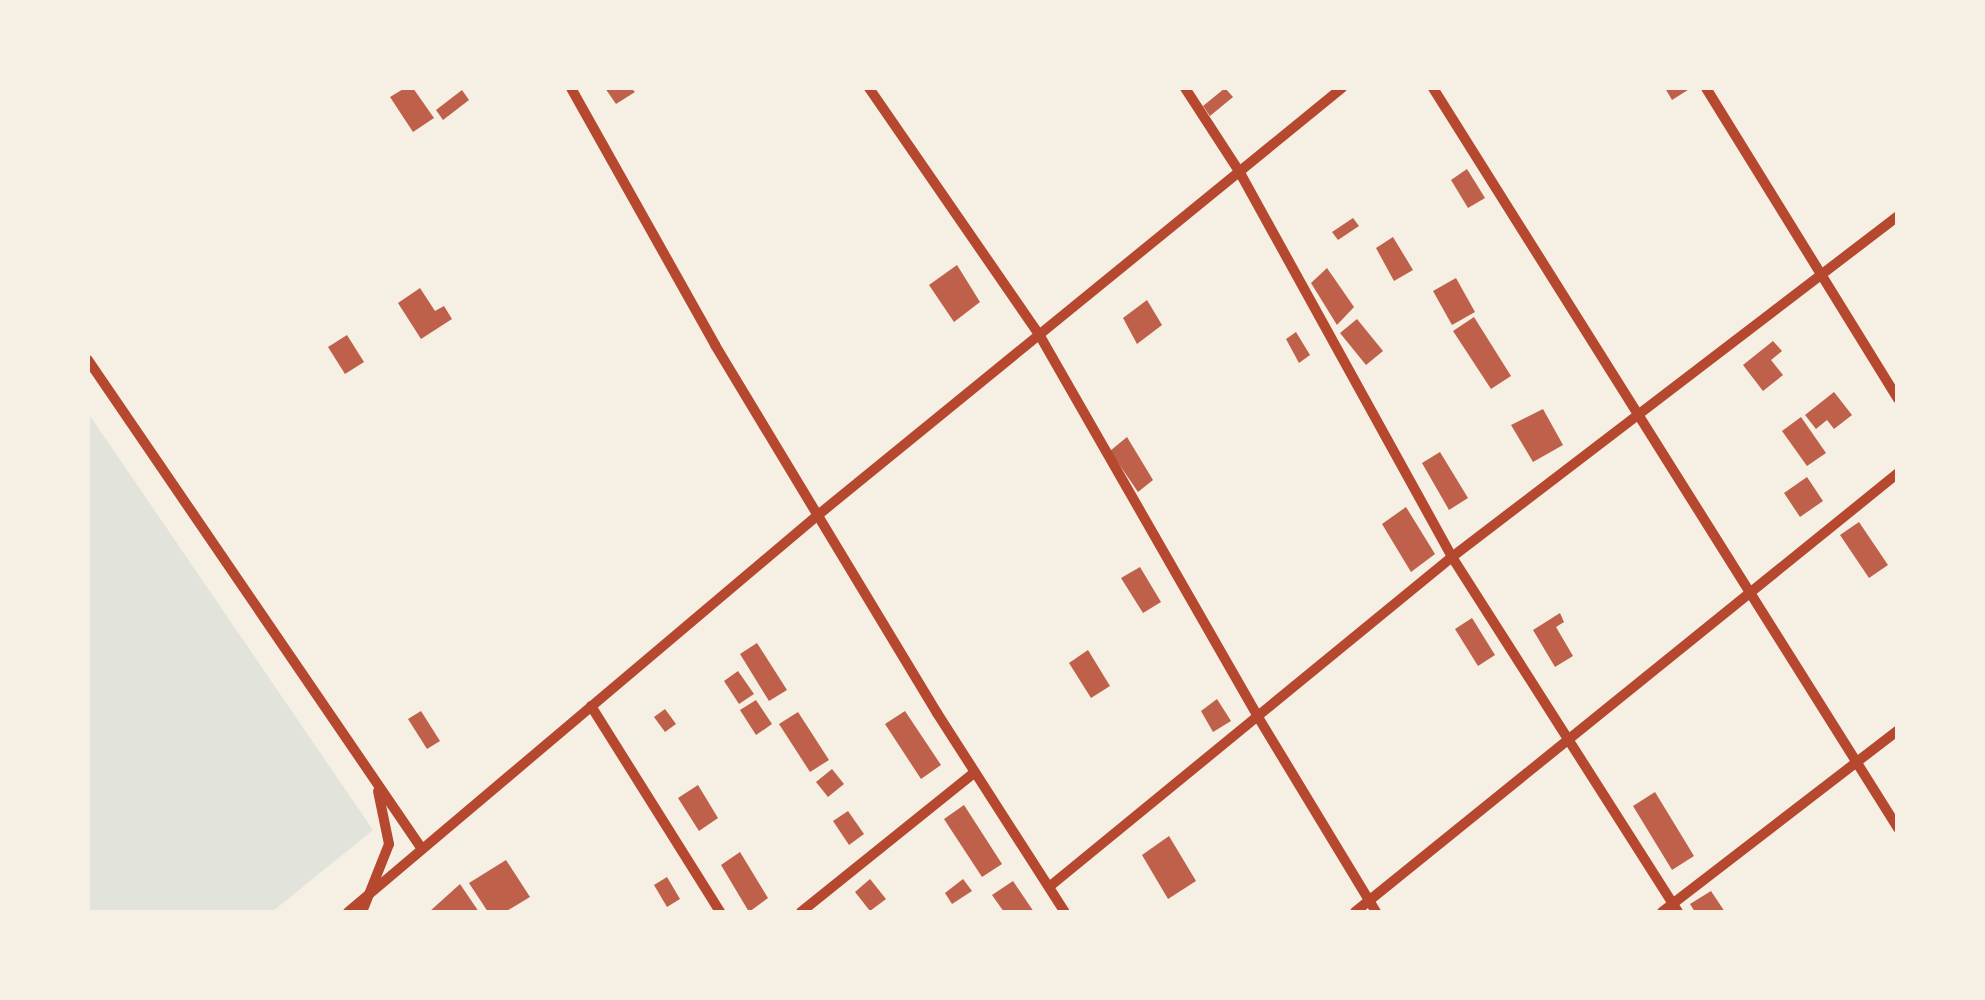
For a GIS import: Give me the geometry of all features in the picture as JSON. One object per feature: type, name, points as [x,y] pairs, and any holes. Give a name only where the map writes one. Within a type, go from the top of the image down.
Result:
[{"type":"street","points":[[571,88],[716,345],[974,772],[1065,912]]},
{"type":"street","points":[[869,88],[1040,336],[1258,717],[1376,912]]},
{"type":"street","points":[[1185,88],[1239,171],[1452,557],[1676,908]]},
{"type":"street","points":[[348,912],[818,515],[1342,88]]},
{"type":"street","points":[[1433,88],[1898,828]]},
{"type":"street","points":[[1706,88],[1898,399]]},
{"type":"street","points":[[1049,887],[1452,557],[1898,216]]},
{"type":"street","points":[[88,360],[422,849]]},
{"type":"street","points":[[1355,912],[1898,474]]},
{"type":"street","points":[[592,706],[720,912]]},
{"type":"street","points":[[1662,912],[1676,908],[1898,730]]},
{"type":"street","points":[[801,912],[974,772]]},
{"type":"street","points":[[362,912],[389,844],[375,780]]},
{"type":"shaded area","points":[[88,413],[373,830],[272,912],[88,912]]},
{"type":"building","points":[[413,88],[434,118],[413,132],[390,97]]},
{"type":"building","points":[[605,88],[631,88],[635,92],[616,104]]},
{"type":"building","points":[[1225,88],[1233,97],[1210,116],[1203,106]]},
{"type":"building","points":[[1665,88],[1691,88],[1672,100]]},
{"type":"building","points":[[462,90],[469,100],[443,120],[436,110]]},
{"type":"building","points":[[1467,169],[1485,198],[1468,208],[1451,180]]},
{"type":"building","points":[[1353,218],[1359,226],[1338,240],[1332,232]]},
{"type":"building","points":[[1393,237],[1413,270],[1394,281],[1376,248]]},
{"type":"building","points":[[957,265],[980,302],[954,322],[929,285]]},
{"type":"building","points":[[1327,268],[1354,307],[1337,325],[1311,283]]},
{"type":"building","points":[[1456,278],[1475,312],[1452,325],[1433,291]]},
{"type":"building","points":[[420,288],[435,311],[444,306],[452,319],[421,339],[398,303]]},
{"type":"building","points":[[1147,300],[1162,325],[1137,344],[1123,318]]},
{"type":"building","points":[[1474,317],[1511,376],[1491,389],[1453,331]]},
{"type":"building","points":[[1357,319],[1383,351],[1366,365],[1340,333]]},
{"type":"building","points":[[1296,332],[1310,355],[1299,363],[1286,339]]},
{"type":"building","points":[[347,335],[364,362],[345,374],[328,347]]},
{"type":"building","points":[[1773,341],[1782,351],[1771,360],[1783,375],[1763,391],[1743,365]]},
{"type":"building","points":[[1834,392],[1852,415],[1834,429],[1827,420],[1816,429],[1805,415]]},
{"type":"building","points":[[1543,409],[1563,445],[1533,462],[1511,425]]},
{"type":"building","points":[[1801,417],[1826,453],[1807,466],[1782,431]]},
{"type":"building","points":[[1127,437],[1153,480],[1138,492],[1110,451]]},
{"type":"building","points":[[1440,452],[1468,498],[1449,510],[1422,463]]},
{"type":"building","points":[[1807,477],[1823,501],[1800,517],[1784,493]]},
{"type":"building","points":[[1406,507],[1435,554],[1411,572],[1382,524]]},
{"type":"building","points":[[1859,522],[1888,565],[1869,578],[1840,535]]},
{"type":"building","points":[[1140,567],[1161,602],[1143,613],[1121,578]]},
{"type":"building","points":[[1560,613],[1564,622],[1556,627],[1573,656],[1555,667],[1533,630]]},
{"type":"building","points":[[1472,618],[1495,655],[1478,666],[1455,629]]},
{"type":"building","points":[[757,643],[787,690],[769,701],[740,654]]},
{"type":"building","points":[[1088,650],[1110,686],[1091,698],[1069,663]]},
{"type":"building","points":[[738,671],[754,694],[739,704],[724,681]]},
{"type":"building","points":[[1217,699],[1231,721],[1213,732],[1201,711]]},
{"type":"building","points":[[756,700],[772,724],[756,735],[740,710]]},
{"type":"building","points":[[665,709],[676,724],[665,732],[654,717]]},
{"type":"building","points":[[421,711],[440,741],[427,749],[408,719]]},
{"type":"building","points":[[905,711],[941,765],[921,779],[885,724]]},
{"type":"building","points":[[798,712],[829,760],[810,772],[779,724]]},
{"type":"building","points":[[832,769],[844,784],[828,797],[816,782]]},
{"type":"building","points":[[698,785],[718,818],[699,831],[678,798]]},
{"type":"building","points":[[1655,792],[1694,856],[1672,870],[1633,806]]},
{"type":"building","points":[[964,805],[1002,864],[982,877],[944,819]]},
{"type":"building","points":[[848,811],[864,834],[849,845],[833,821]]},
{"type":"building","points":[[1169,836],[1196,881],[1168,899],[1142,855]]},
{"type":"building","points":[[740,852],[768,898],[749,912],[721,865]]},
{"type":"building","points":[[506,860],[530,897],[505,912],[488,912],[469,883]]},
{"type":"building","points":[[667,877],[680,899],[667,907],[654,885]]},
{"type":"building","points":[[870,879],[886,899],[870,911],[855,892]]},
{"type":"building","points":[[963,879],[972,891],[952,904],[945,893]]},
{"type":"building","points":[[1013,881],[1034,912],[1004,912],[992,895]]},
{"type":"building","points":[[460,884],[479,912],[429,912]]},
{"type":"building","points":[[1711,891],[1725,912],[1695,912],[1690,904]]}]
